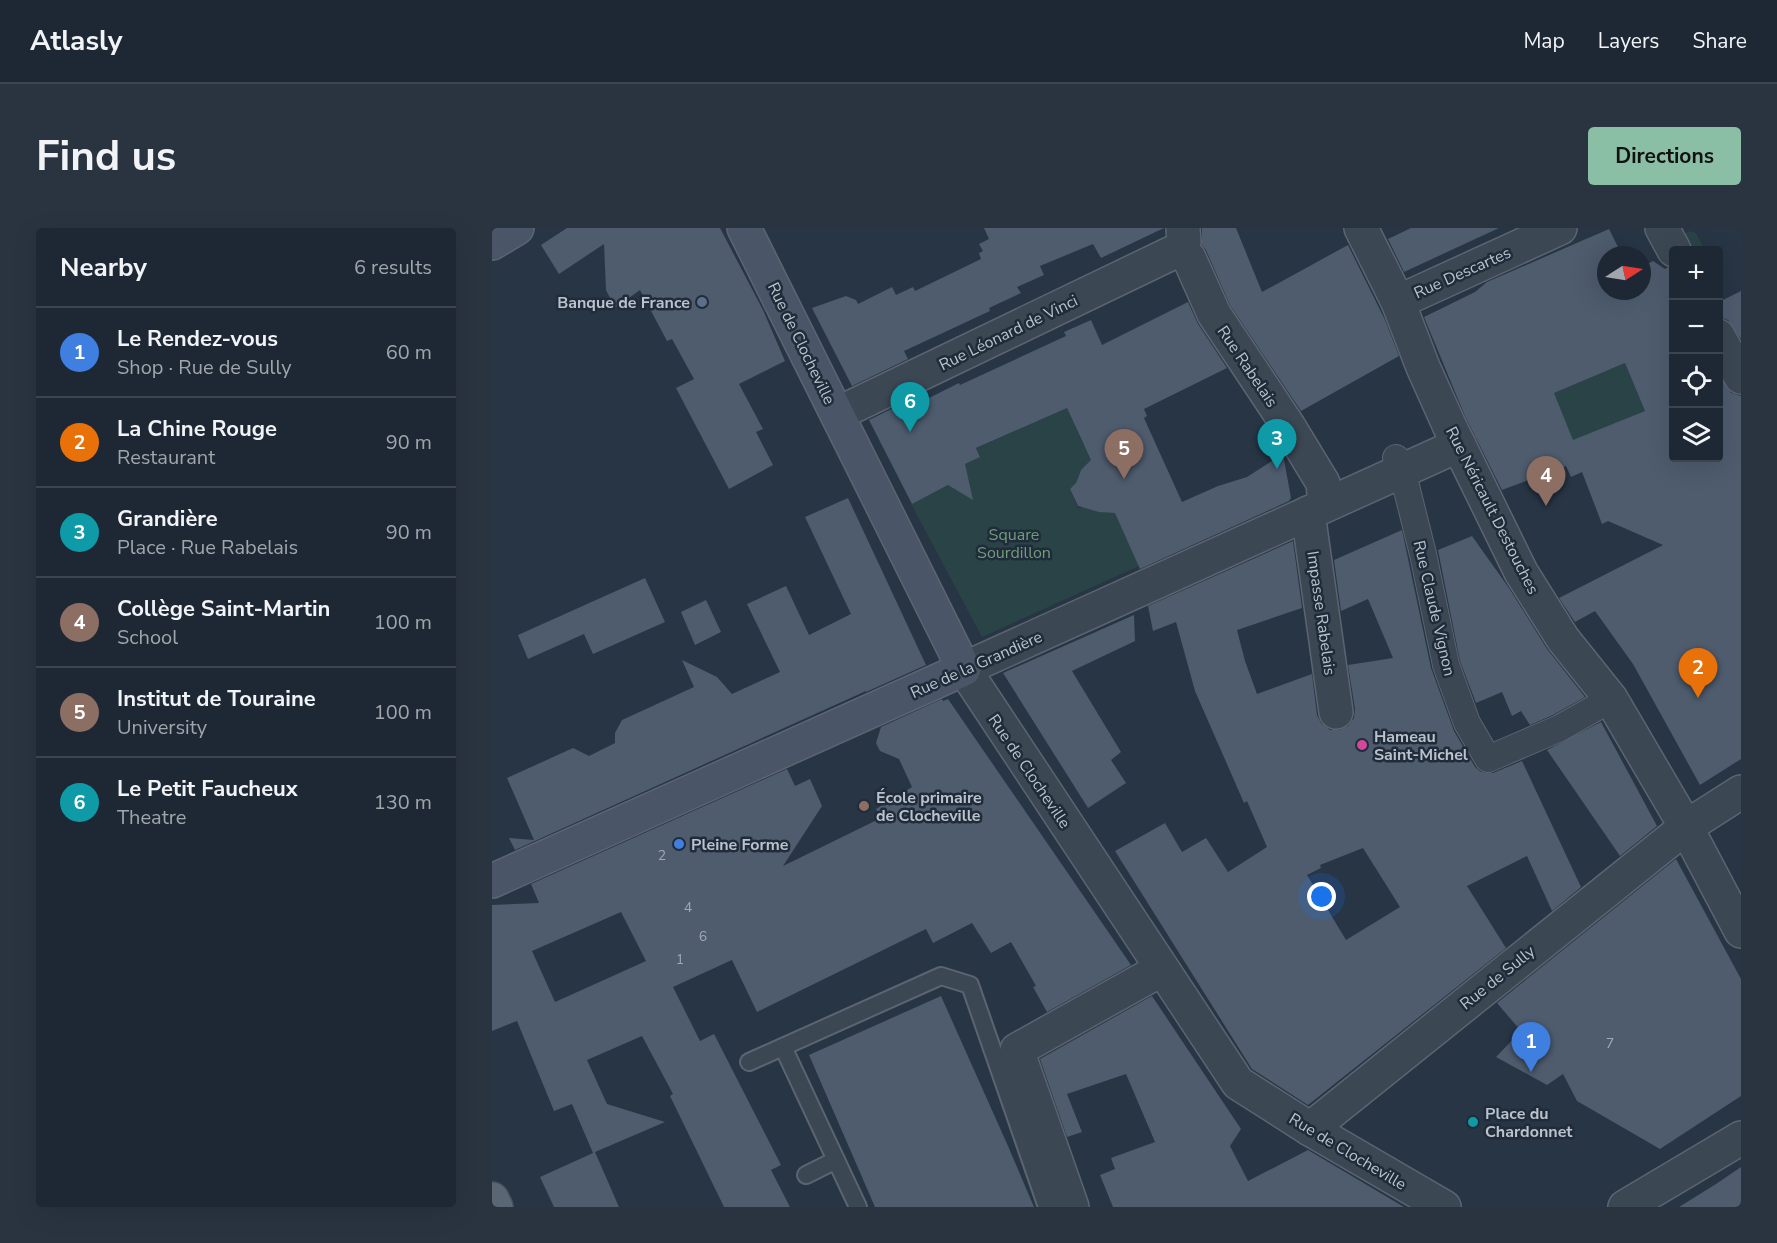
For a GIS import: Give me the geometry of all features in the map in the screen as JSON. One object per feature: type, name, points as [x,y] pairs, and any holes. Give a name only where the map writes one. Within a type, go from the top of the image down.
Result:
[{"type":"main road","points":[[492,243],[517,228]]},
{"type":"main road","name":"Rue de Clocheville","points":[[744,228],[964,669]]},
{"type":"main road","name":"Rue de la Grandière","points":[[492,881],[964,669]]},
{"type":"main road","points":[[492,1198],[496,1207]]},
{"type":"street","name":"Rue Néricault Destouches","points":[[1362,228],[1398,302],[1423,367],[1459,445],[1521,572],[1563,639],[1611,699],[1686,827],[1741,932]]},
{"type":"street","name":"Rue Descartes","points":[[1398,302],[1560,228]]},
{"type":"street","points":[[1662,228],[1672,246]]},
{"type":"street","name":"Rue Léonard de Vinci","points":[[837,414],[1180,239]]},
{"type":"street","name":"Rue Rabelais","points":[[1180,239],[1214,314],[1323,483],[1316,509]]},
{"type":"street","points":[[1723,343],[1741,377]]},
{"type":"street","name":"Rue de la Grandière","points":[[964,669],[1316,509],[1399,464],[1459,445]]},
{"type":"street","name":"Rue Claude Vignon","points":[[1399,464],[1423,554],[1446,665],[1467,723],[1488,759],[1560,728],[1611,699]]},
{"type":"street","name":"Impasse Rabelais","points":[[1316,509],[1336,712]]},
{"type":"street","name":"Rue de Clocheville","points":[[964,669],[1238,1083],[1310,1129],[1444,1207]]},
{"type":"street","name":"Rue de Sully","points":[[1310,1129],[1686,827],[1741,792]]},
{"type":"street","points":[[1072,1207],[1017,1050],[1161,969]]},
{"type":"street","points":[[1625,1207],[1741,1138]]},
{"type":"lane","points":[[749,1062],[941,976],[970,985],[1047,1207]]},
{"type":"lane","points":[[783,1047],[858,1207]]},
{"type":"lane","points":[[806,1174],[836,1160]]},
{"type":"green space","points":[[1690,231],[1696,233],[1703,246],[1683,246],[1682,235]]},
{"type":"green space","points":[[1625,363],[1645,411],[1573,441],[1554,393]]},
{"type":"green space","name":"Square Sourdillon","points":[[1067,408],[1083,444],[1096,460],[1082,470],[1077,486],[1070,489],[1078,508],[1082,505],[1103,512],[1118,507],[1139,566],[982,637],[911,504],[951,484],[955,490],[963,491],[969,481],[962,465],[980,457],[977,448]]},
{"type":"building","points":[[567,228],[720,228],[763,310],[785,361],[739,384],[763,429],[756,432],[773,465],[729,489],[676,388],[694,379],[672,339],[667,341],[640,290],[615,308],[606,290],[604,244],[559,274],[541,245]]},
{"type":"building","points":[[984,228],[1164,228],[1101,258],[1093,244],[1040,266],[1044,275],[1017,287],[1021,293],[989,308],[990,311],[904,351],[908,359],[852,386],[812,308],[846,296],[856,300],[858,304],[892,287],[896,295],[913,287],[915,291],[981,259],[979,253],[983,251],[979,244],[989,239]]},
{"type":"building","points":[[1202,228],[1236,228],[1262,292],[1348,245],[1385,320],[1399,356],[1301,411],[1230,305],[1202,245]]},
{"type":"building","points":[[1411,228],[1499,228],[1404,272],[1388,239]]},
{"type":"building","points":[[1609,229],[1618,246],[1597,246],[1597,300],[1651,300],[1651,262],[1653,261],[1665,269],[1669,267],[1669,462],[1723,462],[1723,381],[1731,393],[1741,396],[1741,759],[1700,785],[1633,664],[1595,611],[1575,622],[1559,598],[1663,545],[1608,521],[1602,524],[1582,472],[1571,477],[1566,466],[1502,490],[1465,416],[1424,317],[1475,292],[1487,282]],"holes":[[[1625,363],[1645,411],[1573,440],[1554,393]]]},
{"type":"building","points":[[1741,291],[1741,339],[1728,320],[1723,318],[1723,300]]},
{"type":"building","points":[[1188,302],[1198,324],[1227,368],[1144,409],[1147,416],[1144,418],[1182,502],[1218,486],[1247,477],[1283,454],[1291,498],[1289,501],[1140,569],[1115,513],[1099,512],[1078,506],[1070,489],[1076,483],[1081,470],[1091,460],[1067,408],[976,448],[980,457],[965,464],[973,500],[948,485],[912,504],[869,420],[924,393],[927,399],[959,383],[960,385],[1066,336],[1064,332],[1091,320],[1102,345]]},
{"type":"building","points":[[848,498],[926,665],[515,850],[509,838],[534,840],[507,778],[573,748],[589,756],[615,743],[615,733],[622,720],[694,687],[682,660],[717,677],[732,694],[780,672],[747,604],[786,586],[809,635],[851,614],[805,517]]},
{"type":"building","points":[[1402,530],[1431,668],[1454,731],[1475,767],[1481,772],[1493,773],[1522,761],[1581,887],[1552,911],[1527,856],[1467,886],[1506,948],[1308,1105],[1252,1069],[1115,851],[1165,823],[1182,852],[1206,838],[1228,872],[1267,847],[1247,801],[1244,803],[1195,691],[1176,622],[1153,631],[1148,606],[1293,541],[1302,608],[1237,630],[1257,694],[1312,674],[1317,715],[1321,723],[1330,730],[1339,730],[1348,726],[1354,718],[1355,709],[1348,665],[1393,658],[1368,599],[1341,611],[1334,560]],"holes":[[[1363,848],[1400,907],[1346,940],[1307,875],[1321,868],[1320,865]]]},
{"type":"building","points":[[1472,536],[1509,588],[1547,649],[1585,697],[1530,725],[1521,711],[1512,716],[1502,692],[1476,703],[1460,661],[1438,550]]},
{"type":"building","points":[[645,578],[665,622],[593,654],[584,634],[528,659],[518,635]]},
{"type":"building","points":[[706,600],[721,632],[695,645],[681,612]]},
{"type":"building","points":[[1134,615],[1135,641],[1072,671],[1121,752],[1111,760],[1126,783],[1088,808],[1003,673]]},
{"type":"building","points":[[942,699],[943,701],[948,699],[1131,965],[1047,1012],[1033,987],[1036,986],[1011,942],[991,953],[972,923],[933,943],[926,929],[757,1012],[732,960],[673,987],[700,1041],[714,1034],[781,1165],[771,1170],[790,1207],[724,1207],[670,1096],[673,1094],[642,1036],[587,1060],[607,1104],[665,1122],[595,1152],[619,1207],[554,1207],[540,1177],[593,1153],[572,1104],[554,1111],[517,1021],[492,1031],[492,905],[539,903],[531,884],[787,769],[795,786],[810,779],[822,806],[783,866],[881,818],[876,809],[912,787],[899,759],[880,751],[876,743],[881,727]],"holes":[[[621,912],[646,961],[555,1002],[532,951]]]},
{"type":"building","points":[[1601,722],[1657,826],[1620,856],[1547,750]]},
{"type":"building","points":[[1676,859],[1741,979],[1741,1096],[1660,1149],[1577,1101],[1563,1074],[1547,1085],[1496,1057],[1521,1031],[1497,1003]]},
{"type":"building","points":[[941,996],[1034,1207],[875,1207],[809,1055]]},
{"type":"building","points":[[1152,996],[1241,1129],[1230,1146],[1248,1181],[1308,1150],[1404,1207],[1113,1207],[1100,1175],[1115,1169],[1111,1158],[1155,1142],[1126,1074],[1067,1094],[1082,1132],[1067,1137],[1040,1059]]},
{"type":"building","points":[[1741,1167],[1741,1207],[1679,1207],[1716,1184]]},
{"type":"place","name":"Banque de France","points":[[702,302]]},
{"type":"place","name":"Le Petit Faucheux","points":[[910,432]]},
{"type":"place","name":"Grandière","points":[[1277,469]]},
{"type":"place","name":"Institut de Touraine","points":[[1124,479]]},
{"type":"place","name":"Collège Saint-Martin","points":[[1546,506]]},
{"type":"place","name":"La Chine Rouge","points":[[1698,698]]},
{"type":"place","name":"Hameau Saint-Michel","points":[[1362,745]]},
{"type":"place","name":"École primaire de Clocheville","points":[[864,806]]},
{"type":"place","name":"Pleine Forme","points":[[679,844]]},
{"type":"place","name":"Le Rendez-vous","points":[[1531,1072]]},
{"type":"place","name":"Place du Chardonnet","points":[[1473,1122]]}]
